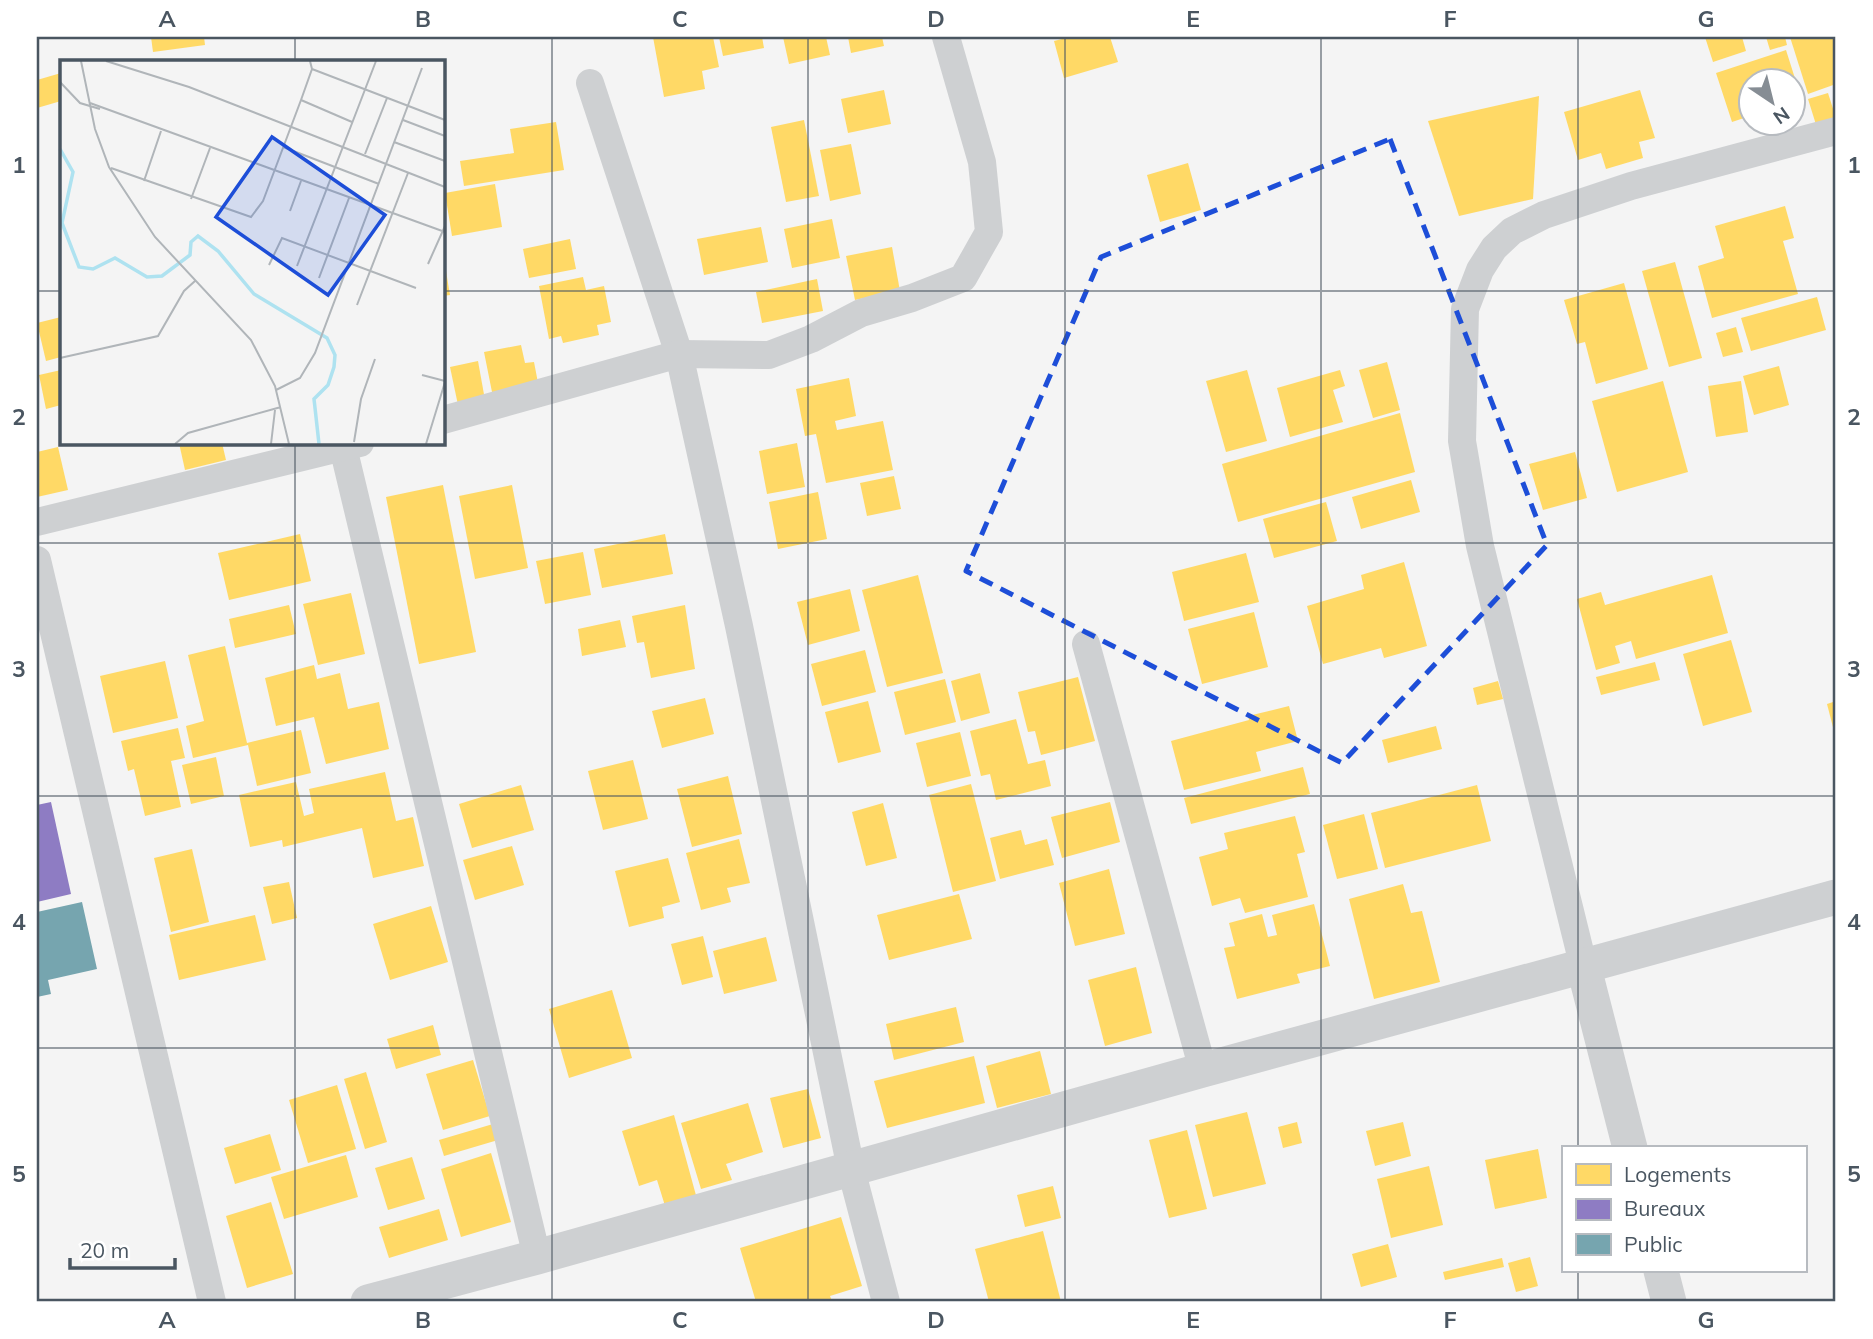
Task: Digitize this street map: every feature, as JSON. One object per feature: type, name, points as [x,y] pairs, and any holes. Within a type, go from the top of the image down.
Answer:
[{"type":"street","points":[[444,420],[679,354],[769,355],[811,339],[861,313],[912,298],[963,278],[989,232],[982,162],[946,37]]},
{"type":"street","points":[[590,83],[679,354],[739,626],[851,1169],[886,1302]]},
{"type":"street","points":[[1629,1146],[1480,546],[1462,441],[1465,309],[1480,270],[1494,248],[1512,231],[1544,215],[1630,186],[1836,131]]},
{"type":"street","points":[[37,522],[348,444],[537,1257]]},
{"type":"street","points":[[37,560],[212,1302]]},
{"type":"street","points":[[1086,644],[1203,1070]]},
{"type":"street","points":[[368,1302],[1836,897]]},
{"type":"street","points":[[1661,1272],[1669,1302]]},
{"type":"highlighted area","points":[[1390,139],[1547,545],[1342,763],[966,571],[1101,257]]},
{"type":"building: Logements","points":[[151,37],[204,37],[205,45],[153,52]]},
{"type":"building: Logements","points":[[653,37],[713,37],[719,67],[702,71],[705,89],[664,97]]},
{"type":"building: Logements","points":[[719,37],[762,37],[764,48],[723,56]]},
{"type":"building: Logements","points":[[783,37],[826,37],[830,55],[789,64]]},
{"type":"building: Logements","points":[[848,37],[882,37],[884,46],[851,53]]},
{"type":"building: Logements","points":[[1070,37],[1110,37],[1118,62],[1064,78],[1054,41]]},
{"type":"building: Logements","points":[[1705,37],[1742,37],[1746,51],[1713,62]]},
{"type":"building: Logements","points":[[1766,37],[1785,37],[1787,45],[1770,50]]},
{"type":"building: Logements","points":[[1790,37],[1836,37],[1836,84],[1808,94],[1806,66],[1799,66]]},
{"type":"building: Logements","points":[[1786,50],[1791,66],[1737,66]]},
{"type":"building: Logements","points":[[1736,66],[1736,121],[1732,122],[1716,73]]},
{"type":"building: Logements","points":[[60,73],[60,101],[37,108],[37,80]]},
{"type":"building: Logements","points":[[884,90],[891,124],[848,133],[841,99]]},
{"type":"building: Logements","points":[[1640,90],[1655,138],[1639,142],[1643,158],[1606,169],[1601,153],[1578,160],[1564,112]]},
{"type":"building: Logements","points":[[1828,93],[1836,118],[1818,131],[1808,99]]},
{"type":"building: Logements","points":[[1539,96],[1533,199],[1459,216],[1428,121]]},
{"type":"building: Logements","points":[[804,120],[819,196],[786,202],[771,127]]},
{"type":"building: Logements","points":[[556,122],[564,170],[464,186],[460,161],[514,153],[510,129]]},
{"type":"building: Logements","points":[[851,144],[861,194],[830,201],[820,150]]},
{"type":"building: Logements","points":[[1188,163],[1201,210],[1160,222],[1147,175]]},
{"type":"building: Logements","points":[[495,184],[502,227],[452,236],[445,193]]},
{"type":"building: Logements","points":[[1785,206],[1794,238],[1783,241],[1798,294],[1712,318],[1698,266],[1724,258],[1715,226]]},
{"type":"building: Logements","points":[[832,219],[840,258],[792,268],[784,229]]},
{"type":"building: Logements","points":[[761,227],[768,262],[704,275],[697,239]]},
{"type":"building: Logements","points":[[570,239],[576,269],[529,278],[523,249]]},
{"type":"building: Logements","points":[[892,247],[900,291],[855,300],[846,256]]},
{"type":"building: Logements","points":[[444,259],[450,295],[444,296]]},
{"type":"building: Logements","points":[[1675,262],[1702,358],[1669,367],[1642,271]]},
{"type":"building: Logements","points":[[583,277],[586,290],[604,286],[611,322],[597,325],[599,335],[563,343],[561,336],[549,339],[539,286]]},
{"type":"building: Logements","points":[[817,279],[823,311],[762,323],[756,292]]},
{"type":"building: Logements","points":[[1624,283],[1648,369],[1596,384],[1585,342],[1577,344],[1564,300]]},
{"type":"building: Logements","points":[[1817,297],[1826,330],[1751,351],[1741,318]]},
{"type":"building: Logements","points":[[60,317],[60,357],[46,361],[37,323]]},
{"type":"building: Logements","points":[[1736,327],[1743,352],[1723,357],[1716,333]]},
{"type":"building: Logements","points":[[521,345],[525,363],[534,362],[539,388],[493,397],[484,352]]},
{"type":"building: Logements","points":[[478,361],[485,400],[458,405],[450,367]]},
{"type":"building: Logements","points":[[1387,362],[1400,410],[1373,418],[1359,370]]},
{"type":"building: Logements","points":[[1779,366],[1789,405],[1754,415],[1743,376]]},
{"type":"building: Logements","points":[[60,370],[60,405],[46,409],[39,375]]},
{"type":"building: Logements","points":[[1247,370],[1267,441],[1226,452],[1206,381]]},
{"type":"building: Logements","points":[[1340,370],[1345,386],[1333,390],[1343,422],[1290,437],[1277,388]]},
{"type":"building: Logements","points":[[849,378],[856,416],[835,421],[837,430],[883,421],[893,470],[826,483],[816,434],[805,436],[796,389]]},
{"type":"building: Logements","points":[[1663,381],[1688,472],[1617,492],[1592,401]]},
{"type":"building: Logements","points":[[1741,381],[1748,432],[1716,437],[1708,386]]},
{"type":"building: Logements","points":[[1400,413],[1415,472],[1238,522],[1222,464]]},
{"type":"building: Logements","points":[[797,443],[805,487],[767,494],[759,451]]},
{"type":"building: Logements","points":[[179,444],[222,444],[226,460],[185,470]]},
{"type":"building: Logements","points":[[58,447],[68,490],[37,497],[37,452]]},
{"type":"building: Logements","points":[[1575,452],[1587,498],[1543,510],[1529,464]]},
{"type":"building: Logements","points":[[894,476],[901,509],[867,516],[860,483]]},
{"type":"building: Logements","points":[[1411,480],[1420,512],[1361,529],[1352,497]]},
{"type":"building: Logements","points":[[443,485],[476,652],[419,664],[386,497]]},
{"type":"building: Logements","points":[[512,485],[528,568],[475,579],[459,496]]},
{"type":"building: Logements","points":[[818,492],[827,539],[778,549],[769,502]]},
{"type":"building: Logements","points":[[1326,502],[1337,541],[1274,558],[1263,519]]},
{"type":"building: Logements","points":[[300,534],[311,581],[229,600],[218,553]]},
{"type":"building: Logements","points":[[665,534],[673,574],[602,588],[594,549]]},
{"type":"building: Logements","points":[[583,552],[591,595],[545,604],[536,561]]},
{"type":"building: Logements","points":[[1246,553],[1259,602],[1184,621],[1172,572]]},
{"type":"building: Logements","points":[[1404,562],[1427,646],[1384,658],[1381,648],[1323,664],[1307,606],[1364,589],[1361,575]]},
{"type":"building: Logements","points":[[918,575],[943,673],[887,687],[862,590]]},
{"type":"building: Logements","points":[[1712,575],[1728,633],[1636,659],[1631,641],[1615,646],[1620,663],[1596,670],[1577,599],[1601,592],[1605,605]]},
{"type":"building: Logements","points":[[850,589],[860,631],[808,645],[797,602]]},
{"type":"building: Logements","points":[[351,593],[365,654],[318,665],[303,604]]},
{"type":"building: Logements","points":[[289,605],[296,634],[235,648],[229,619]]},
{"type":"building: Logements","points":[[685,605],[695,669],[651,678],[644,642],[637,643],[632,616]]},
{"type":"building: Logements","points":[[1254,612],[1268,667],[1202,684],[1188,629]]},
{"type":"building: Logements","points":[[620,620],[626,647],[582,656],[578,629]]},
{"type":"building: Logements","points":[[1731,640],[1752,712],[1703,726],[1683,654]]},
{"type":"building: Logements","points":[[225,646],[247,743],[301,730],[311,773],[257,786],[248,745],[193,758],[186,726],[204,721],[188,655]]},
{"type":"building: Logements","points":[[865,650],[876,692],[822,706],[811,664]]},
{"type":"building: Logements","points":[[165,661],[178,718],[113,733],[100,676]]},
{"type":"building: Logements","points":[[1655,662],[1660,680],[1601,695],[1596,677]]},
{"type":"building: Logements","points":[[314,665],[317,679],[340,673],[348,709],[379,702],[389,749],[326,764],[314,717],[276,726],[265,678]]},
{"type":"building: Logements","points":[[980,673],[990,713],[961,721],[951,681]]},
{"type":"building: Logements","points":[[1078,677],[1095,741],[1041,755],[1035,731],[1028,732],[1018,692]]},
{"type":"building: Logements","points":[[945,679],[956,722],[905,735],[894,692]]},
{"type":"building: Logements","points":[[1498,681],[1503,699],[1477,705],[1473,688]]},
{"type":"building: Logements","points":[[705,698],[714,734],[662,748],[652,711]]},
{"type":"building: Logements","points":[[868,701],[881,752],[838,763],[825,712]]},
{"type":"building: Logements","points":[[1836,701],[1836,735],[1835,735],[1827,704]]},
{"type":"building: Logements","points":[[1289,706],[1298,741],[1256,752],[1261,771],[1184,790],[1171,741]]},
{"type":"building: Logements","points":[[1016,719],[1028,764],[1045,760],[1051,786],[996,800],[990,774],[981,776],[970,731]]},
{"type":"building: Logements","points":[[1436,726],[1442,749],[1388,763],[1382,740]]},
{"type":"building: Logements","points":[[178,728],[185,758],[171,761],[181,807],[145,816],[134,769],[128,771],[121,741]]},
{"type":"building: Logements","points":[[960,732],[971,776],[927,787],[916,743]]},
{"type":"building: Logements","points":[[216,757],[224,796],[191,804],[182,765]]},
{"type":"building: Logements","points":[[633,760],[648,819],[603,830],[588,771]]},
{"type":"building: Logements","points":[[1303,767],[1310,794],[1191,824],[1184,798]]},
{"type":"building: Logements","points":[[385,772],[396,821],[413,817],[424,866],[373,878],[362,828],[283,847],[282,840],[250,847],[239,795],[296,782],[304,816],[314,813],[309,789]]},
{"type":"building: Logements","points":[[728,776],[742,834],[692,847],[677,789]]},
{"type":"building: Logements","points":[[971,784],[996,881],[953,892],[929,795]]},
{"type":"building: Logements","points":[[521,785],[534,830],[472,848],[459,804]]},
{"type":"building: Logements","points":[[1477,785],[1491,841],[1385,868],[1371,813]]},
{"type":"building: Logements","points":[[1110,802],[1120,842],[1062,858],[1051,817]]},
{"type":"building: Logements","points":[[883,803],[897,858],[866,866],[852,812]]},
{"type":"building: Logements","points":[[1364,814],[1378,869],[1337,879],[1323,825]]},
{"type":"building: Logements","points":[[1295,816],[1305,852],[1297,854],[1308,897],[1245,913],[1240,898],[1212,906],[1199,857],[1228,849],[1224,833]]},
{"type":"building: Logements","points":[[1021,830],[1025,845],[1047,839],[1054,865],[1000,879],[990,838]]},
{"type":"building: Logements","points":[[739,839],[750,883],[727,888],[731,902],[701,910],[686,853]]},
{"type":"building: Logements","points":[[512,846],[524,885],[475,900],[463,860]]},
{"type":"building: Logements","points":[[192,849],[209,922],[171,932],[154,858]]},
{"type":"building: Logements","points":[[668,858],[680,902],[662,907],[664,918],[629,927],[615,871]]},
{"type":"building: Logements","points":[[1109,869],[1125,934],[1075,946],[1059,883]]},
{"type":"building: Logements","points":[[289,882],[297,918],[272,924],[263,887]]},
{"type":"building: Logements","points":[[1403,884],[1411,913],[1422,911],[1440,982],[1374,999],[1349,899]]},
{"type":"building: Logements","points":[[959,894],[972,939],[889,960],[877,915]]},
{"type":"building: Logements","points":[[1314,904],[1330,966],[1297,974],[1300,983],[1237,999],[1224,948],[1235,946],[1229,923],[1262,914],[1268,937],[1277,935],[1272,915]]},
{"type":"building: Logements","points":[[431,906],[448,962],[390,980],[373,924]]},
{"type":"building: Logements","points":[[255,915],[266,960],[179,980],[169,935]]},
{"type":"building: Logements","points":[[703,936],[713,977],[682,985],[671,944]]},
{"type":"building: Logements","points":[[766,937],[777,981],[724,994],[713,951]]},
{"type":"building: Logements","points":[[1136,967],[1152,1033],[1105,1046],[1088,980]]},
{"type":"building: Logements","points":[[612,990],[632,1058],[569,1078],[549,1009]]},
{"type":"building: Logements","points":[[956,1007],[964,1042],[894,1060],[886,1024]]},
{"type":"building: Logements","points":[[433,1025],[441,1055],[396,1069],[387,1039]]},
{"type":"building: Logements","points":[[1040,1051],[1051,1094],[997,1108],[986,1066]]},
{"type":"building: Logements","points":[[974,1056],[985,1103],[887,1128],[874,1081]]},
{"type":"building: Logements","points":[[473,1060],[490,1116],[443,1130],[426,1074]]},
{"type":"building: Logements","points":[[366,1072],[387,1142],[365,1149],[344,1079]]},
{"type":"building: Logements","points":[[337,1085],[356,1149],[308,1163],[289,1100]]},
{"type":"building: Logements","points":[[808,1089],[821,1138],[783,1148],[770,1098]]},
{"type":"building: Logements","points":[[748,1103],[763,1152],[726,1164],[732,1180],[701,1189],[681,1123]]},
{"type":"building: Logements","points":[[1247,1112],[1266,1184],[1213,1197],[1195,1125]]},
{"type":"building: Logements","points":[[674,1115],[697,1199],[666,1209],[657,1180],[639,1186],[622,1131]]},
{"type":"building: Logements","points":[[1297,1122],[1302,1143],[1283,1148],[1278,1127]]},
{"type":"building: Logements","points":[[1403,1122],[1411,1156],[1375,1166],[1366,1131]]},
{"type":"building: Logements","points":[[493,1124],[498,1140],[444,1156],[439,1140]]},
{"type":"building: Logements","points":[[1187,1130],[1207,1209],[1169,1218],[1149,1140]]},
{"type":"building: Logements","points":[[270,1134],[281,1170],[235,1184],[224,1148]]},
{"type":"building: Logements","points":[[1538,1149],[1547,1198],[1495,1209],[1485,1160]]},
{"type":"building: Logements","points":[[491,1153],[511,1222],[461,1237],[441,1169]]},
{"type":"building: Logements","points":[[346,1155],[358,1197],[284,1219],[271,1177]]},
{"type":"building: Logements","points":[[412,1157],[425,1199],[388,1210],[375,1168]]},
{"type":"building: Logements","points":[[1429,1166],[1443,1225],[1391,1238],[1377,1179]]},
{"type":"building: Logements","points":[[1053,1186],[1061,1218],[1025,1227],[1017,1195]]},
{"type":"building: Logements","points":[[271,1202],[293,1274],[247,1288],[226,1216]]},
{"type":"building: Logements","points":[[439,1209],[448,1240],[389,1258],[379,1227]]},
{"type":"building: Logements","points":[[841,1217],[862,1286],[830,1296],[832,1301],[829,1302],[756,1302],[740,1248]]},
{"type":"building: Logements","points":[[1043,1231],[1061,1302],[989,1302],[975,1249]]},
{"type":"building: Logements","points":[[1388,1244],[1397,1277],[1361,1287],[1352,1254]]},
{"type":"building: Logements","points":[[1530,1257],[1538,1286],[1516,1292],[1508,1263]]},
{"type":"building: Logements","points":[[1502,1258],[1504,1267],[1445,1280],[1443,1272]]},
{"type":"building: Bureaux","points":[[51,802],[71,894],[37,902],[37,805]]},
{"type":"building: Public","points":[[82,902],[97,969],[48,980],[51,994],[37,997],[37,912]]}]
